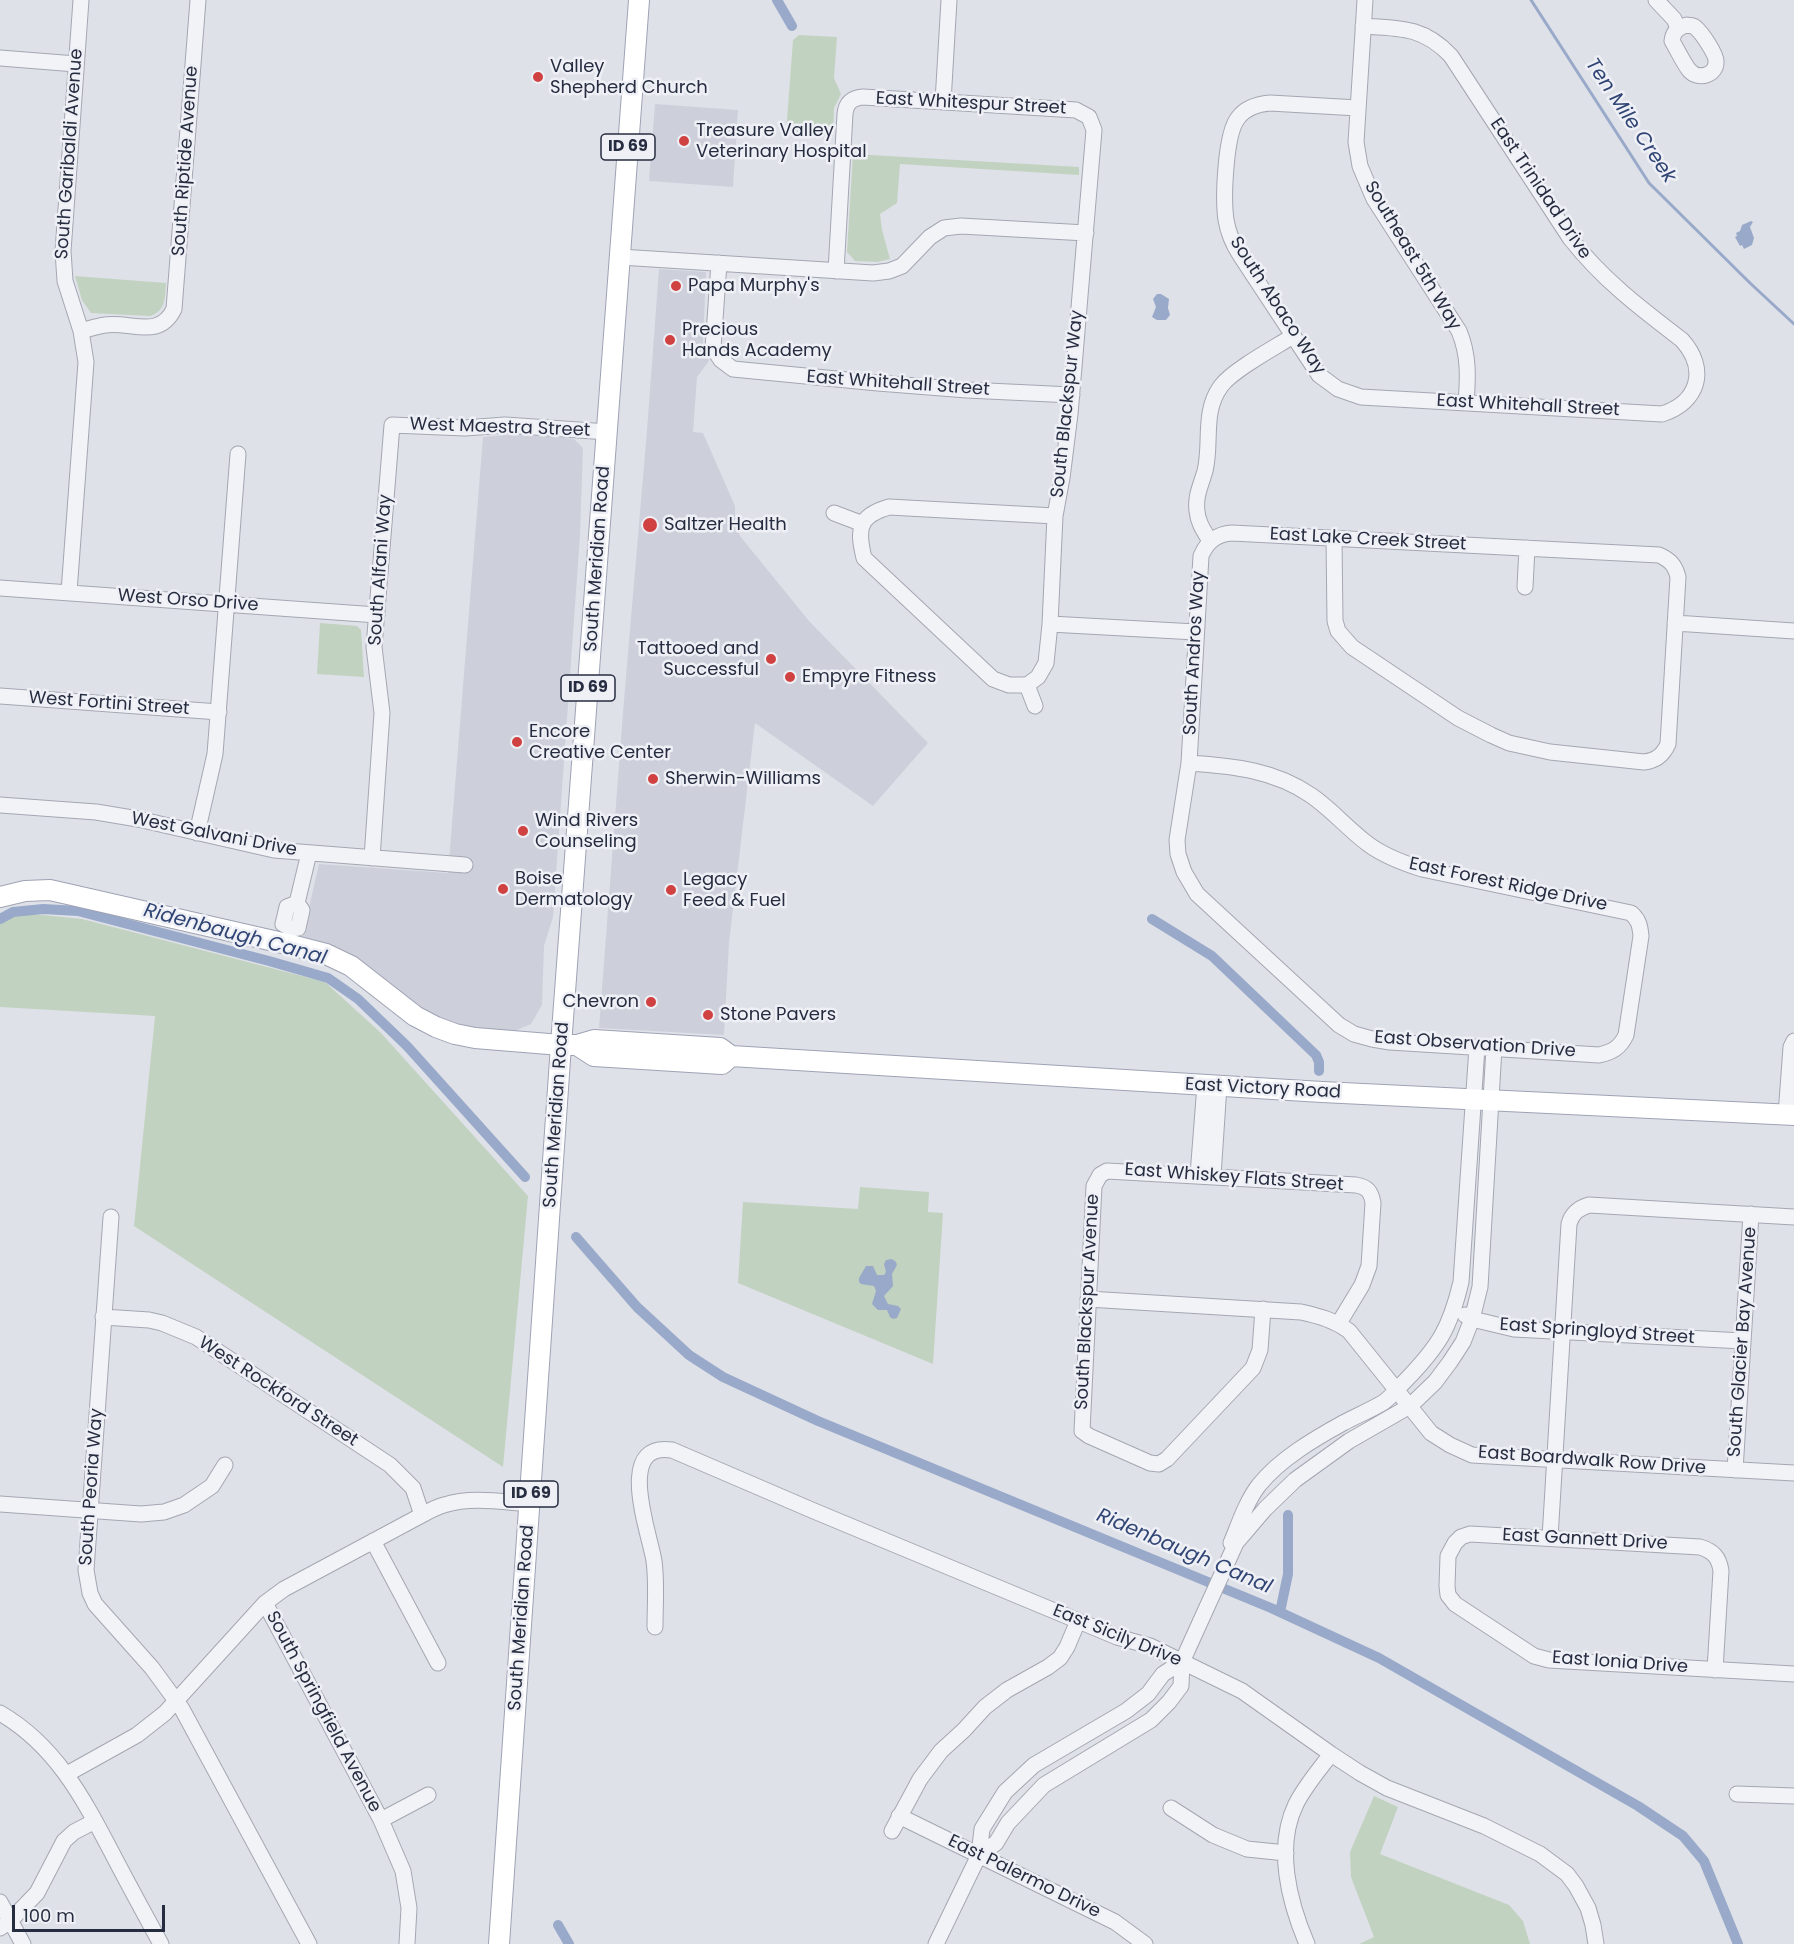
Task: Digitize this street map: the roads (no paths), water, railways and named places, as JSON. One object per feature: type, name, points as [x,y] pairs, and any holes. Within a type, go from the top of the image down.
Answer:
[{"type":"main road","name":"South Meridian Road","points":[[499,1944],[531,1504],[569,1045],[608,432],[639,0]]},
{"type":"main road","name":"East Victory Road","points":[[0,897],[25,891],[50,890],[289,936],[351,966],[415,1016],[446,1031],[475,1038],[569,1045],[594,1056],[722,1064],[731,1056],[1212,1086],[1790,1115]]},
{"type":"street","name":"South Garibaldi Avenue","points":[[69,592],[86,362],[81,331],[65,280],[63,266],[81,0]]},
{"type":"street","name":"South Riptide Avenue","points":[[81,331],[106,324],[155,327],[169,320],[174,309],[198,0]]},
{"type":"street","points":[[944,102],[949,0]]},
{"type":"street","name":"Southeast 5th Way","points":[[1365,0],[1357,148],[1363,178],[1374,199],[1459,331],[1468,365],[1466,403]]},
{"type":"street","points":[[1656,0],[1674,19],[1678,28]]},
{"type":"street","name":"East Trinidad Drive","points":[[1363,26],[1411,30],[1442,47],[1585,257],[1618,290],[1682,340],[1690,349],[1697,371],[1696,383]]},
{"type":"street","points":[[0,58],[76,64]]},
{"type":"street","name":"East Whitespur Street","points":[[836,271],[844,114],[851,100],[863,97],[1076,110],[1089,117]]},
{"type":"street","name":"South Abaco Way","points":[[1346,393],[1319,375],[1240,255],[1229,233],[1225,198],[1229,138],[1232,127],[1239,116],[1248,109],[1259,104],[1270,103],[1358,108]]},
{"type":"street","name":"South Blackspur Way","points":[[1027,685],[1038,677],[1046,663],[1055,516],[1072,394],[1086,233],[1094,130],[1089,117]]},
{"type":"street","points":[[620,257],[873,273],[889,271],[902,266],[930,237],[945,228],[961,226],[1086,233]]},
{"type":"street","name":"East Whitehall Street","points":[[719,263],[713,348],[716,355],[726,365],[743,371],[878,383],[967,390],[1072,394]]},
{"type":"street","points":[[1210,540],[1199,520],[1196,503],[1206,462],[1211,405],[1216,394],[1230,377],[1293,336]]},
{"type":"street","name":"East Whitehall Street","points":[[1346,393],[1361,397],[1662,414],[1683,404],[1691,395],[1696,383]]},
{"type":"street","name":"West Maestra Street","points":[[392,425],[465,428],[505,425],[608,432]]},
{"type":"street","name":"South Alfani Way","points":[[372,858],[382,713],[374,647],[392,425]]},
{"type":"street","points":[[197,833],[215,754],[238,454]]},
{"type":"street","points":[[1035,706],[1027,685],[1009,685],[993,679],[864,558],[860,539],[862,524],[872,512],[889,507],[1055,516]]},
{"type":"street","points":[[834,513],[862,524]]},
{"type":"street","name":"East Lake Creek Street","points":[[1210,540],[1232,533],[1659,555],[1668,559],[1678,577],[1675,624]]},
{"type":"street","points":[[1334,539],[1335,621],[1338,631],[1352,647],[1458,718],[1491,735],[1527,748],[1644,762],[1658,758],[1668,744],[1675,624],[1794,631]]},
{"type":"street","name":"South Andros Way","points":[[1184,873],[1178,854],[1177,840],[1189,763],[1201,556],[1210,540]]},
{"type":"street","points":[[1526,587],[1527,548]]},
{"type":"street","name":"West Orso Drive","points":[[0,588],[377,615]]},
{"type":"street","points":[[1050,624],[1196,632]]},
{"type":"street","name":"West Fortini Street","points":[[0,696],[219,712]]},
{"type":"street","name":"East Forest Ridge Drive","points":[[1189,763],[1251,769],[1291,784],[1325,805],[1370,845],[1403,863],[1422,869],[1624,911],[1637,918],[1641,936],[1628,1024],[1622,1043],[1616,1049]]},
{"type":"street","name":"West Galvani Drive","points":[[0,805],[96,812],[138,819],[274,850],[465,866]]},
{"type":"street","points":[[289,936],[298,928],[302,910],[297,903],[309,854]]},
{"type":"street","name":"East Observation Drive","points":[[1184,873],[1197,894],[1339,1025],[1354,1034],[1372,1039],[1494,1048],[1599,1054],[1616,1049]]},
{"type":"street","points":[[1790,1115],[1791,1047],[1794,1041]]},
{"type":"street","points":[[979,1855],[996,1843],[1008,1823],[1044,1785],[1150,1720],[1169,1702],[1181,1686],[1182,1662],[1236,1543],[1265,1509],[1295,1480],[1349,1441],[1410,1406],[1435,1382],[1450,1362],[1472,1319],[1480,1287],[1482,1100],[1477,1047]]},
{"type":"street","points":[[1222,1574],[1231,1542],[1243,1513],[1259,1486],[1292,1454],[1342,1423],[1384,1402],[1433,1350],[1446,1330],[1461,1282],[1482,1100],[1494,1048]]},
{"type":"street","points":[[1205,1176],[1212,1086]]},
{"type":"street","name":"East Whiskey Flats Street","points":[[1100,1174],[1114,1170],[1356,1185],[1368,1190],[1373,1203],[1369,1266],[1362,1285],[1339,1323]]},
{"type":"street","name":"South Blackspur Avenue","points":[[1100,1174],[1094,1186],[1082,1431],[1150,1463],[1159,1464],[1167,1459],[1253,1368],[1260,1350],[1263,1310]]},
{"type":"street","points":[[1550,1539],[1569,1224],[1576,1211],[1589,1205],[1794,1217]]},
{"type":"street","name":"South Glacier Bay Avenue","points":[[1735,1470],[1751,1214]]},
{"type":"street","name":"South Peoria Way","points":[[111,1217],[86,1570],[90,1593],[95,1604],[152,1668],[182,1709],[309,1944]]},
{"type":"street","name":"East Boardwalk Row Drive","points":[[1088,1299],[1301,1312],[1322,1316],[1339,1323],[1349,1331],[1431,1432],[1450,1445],[1472,1455],[1794,1473]]},
{"type":"street","name":"East Springloyd Street","points":[[1454,1310],[1472,1319],[1514,1329],[1743,1341]]},
{"type":"street","name":"West Rockford Street","points":[[104,1317],[149,1320],[196,1337],[390,1465],[412,1488],[422,1515]]},
{"type":"street","name":"East Sicily Drive","points":[[655,1627],[656,1575],[639,1493],[644,1459],[651,1452],[662,1448],[672,1450],[1117,1637],[1150,1646],[1242,1691],[1331,1754],[1387,1788],[1484,1826],[1540,1854],[1567,1874],[1583,1898],[1593,1925],[1596,1944]]},
{"type":"street","points":[[0,1504],[141,1514],[164,1512],[184,1505],[212,1486],[225,1465]]},
{"type":"street","points":[[67,1774],[137,1736],[165,1713],[265,1603],[284,1589],[444,1505],[462,1501],[531,1504]]},
{"type":"street","name":"East Gannett Drive","points":[[1455,1543],[1461,1537],[1470,1534],[1700,1547],[1709,1550],[1717,1556],[1721,1571],[1715,1670]]},
{"type":"street","points":[[373,1541],[438,1663]]},
{"type":"street","name":"East Ionia Drive","points":[[1455,1543],[1448,1556],[1448,1595],[1455,1604],[1534,1656],[1549,1660],[1794,1674]]},
{"type":"street","name":"South Springfield Avenue","points":[[265,1603],[381,1820],[403,1871],[409,1908],[406,1944]]},
{"type":"street","points":[[892,1830],[920,1779],[940,1752],[985,1707],[1007,1690],[1060,1658],[1078,1621]]},
{"type":"street","points":[[936,1944],[979,1855],[982,1829],[1005,1792],[1034,1765],[1126,1711],[1148,1694],[1163,1674],[1182,1662]]},
{"type":"street","points":[[0,1713],[31,1735],[67,1774],[95,1821],[160,1944]]},
{"type":"street","points":[[1307,1944],[1291,1900],[1286,1876],[1288,1830],[1295,1805],[1331,1754]]},
{"type":"street","points":[[1737,1794],[1794,1796]]},
{"type":"street","name":"South Springfield Avenue","points":[[381,1820],[428,1795]]},
{"type":"street","points":[[1171,1808],[1213,1835],[1230,1842],[1247,1848],[1286,1853]]},
{"type":"street","name":"East Palermo Drive","points":[[899,1816],[1115,1922],[1145,1944]]},
{"type":"street","points":[[5,1924],[37,1893],[63,1841],[74,1832],[95,1821]]},
{"type":"street","points":[[0,1902],[5,1924],[23,1944]]},
{"type":"water","points":[[1753,222],[1750,227],[1754,238],[1752,245],[1744,249],[1735,237],[1736,233],[1740,231],[1742,225]]},
{"type":"water","points":[[1157,294],[1169,299],[1170,315],[1166,320],[1157,320],[1152,317],[1156,307],[1153,299]]},
{"type":"water","points":[[892,1259],[897,1265],[892,1274],[893,1286],[884,1296],[888,1304],[901,1309],[897,1318],[893,1319],[887,1310],[878,1310],[872,1304],[876,1291],[874,1286],[859,1282],[866,1266],[873,1266],[877,1275],[884,1275],[886,1260]]},
{"type":"waterway","points":[[777,0],[792,26]]},
{"type":"waterway","name":"Ten Mile Creek","points":[[1531,0],[1649,183],[1794,324]]},
{"type":"waterway","name":"Ridenbaugh Canal","points":[[0,919],[13,912],[43,909],[78,911],[328,978],[358,999],[407,1046],[525,1177]]},
{"type":"waterway","points":[[1152,919],[1212,956],[1316,1055],[1319,1071]]},
{"type":"waterway","name":"Ridenbaugh Canal","points":[[576,1237],[637,1307],[689,1355],[723,1377],[818,1421],[1271,1608],[1379,1658],[1638,1806],[1683,1836],[1704,1861],[1738,1944]]},
{"type":"waterway","points":[[1280,1612],[1288,1574],[1288,1515]]},
{"type":"waterway","points":[[558,1925],[569,1944]]},
{"type":"place","name":"Valley Shepherd Church","points":[[538,77]]},
{"type":"place","name":"Treasure Valley Veterinary Hospital","points":[[684,141]]},
{"type":"place","name":"Papa Murphy's","points":[[676,286]]},
{"type":"place","name":"Precious Hands Academy","points":[[670,340]]},
{"type":"place","name":"Saltzer Health","points":[[650,525]]},
{"type":"place","name":"Tattooed and Successful","points":[[771,659]]},
{"type":"place","name":"Empyre Fitness","points":[[790,677]]},
{"type":"place","name":"Encore Creative Center","points":[[517,742]]},
{"type":"place","name":"Sherwin-Williams","points":[[653,779]]},
{"type":"place","name":"Wind Rivers Counseling","points":[[523,831]]},
{"type":"place","name":"Boise Dermatology","points":[[503,889]]},
{"type":"place","name":"Legacy Feed & Fuel","points":[[671,890]]},
{"type":"place","name":"Chevron","points":[[651,1002]]},
{"type":"place","name":"Stone Pavers","points":[[708,1015]]}]
